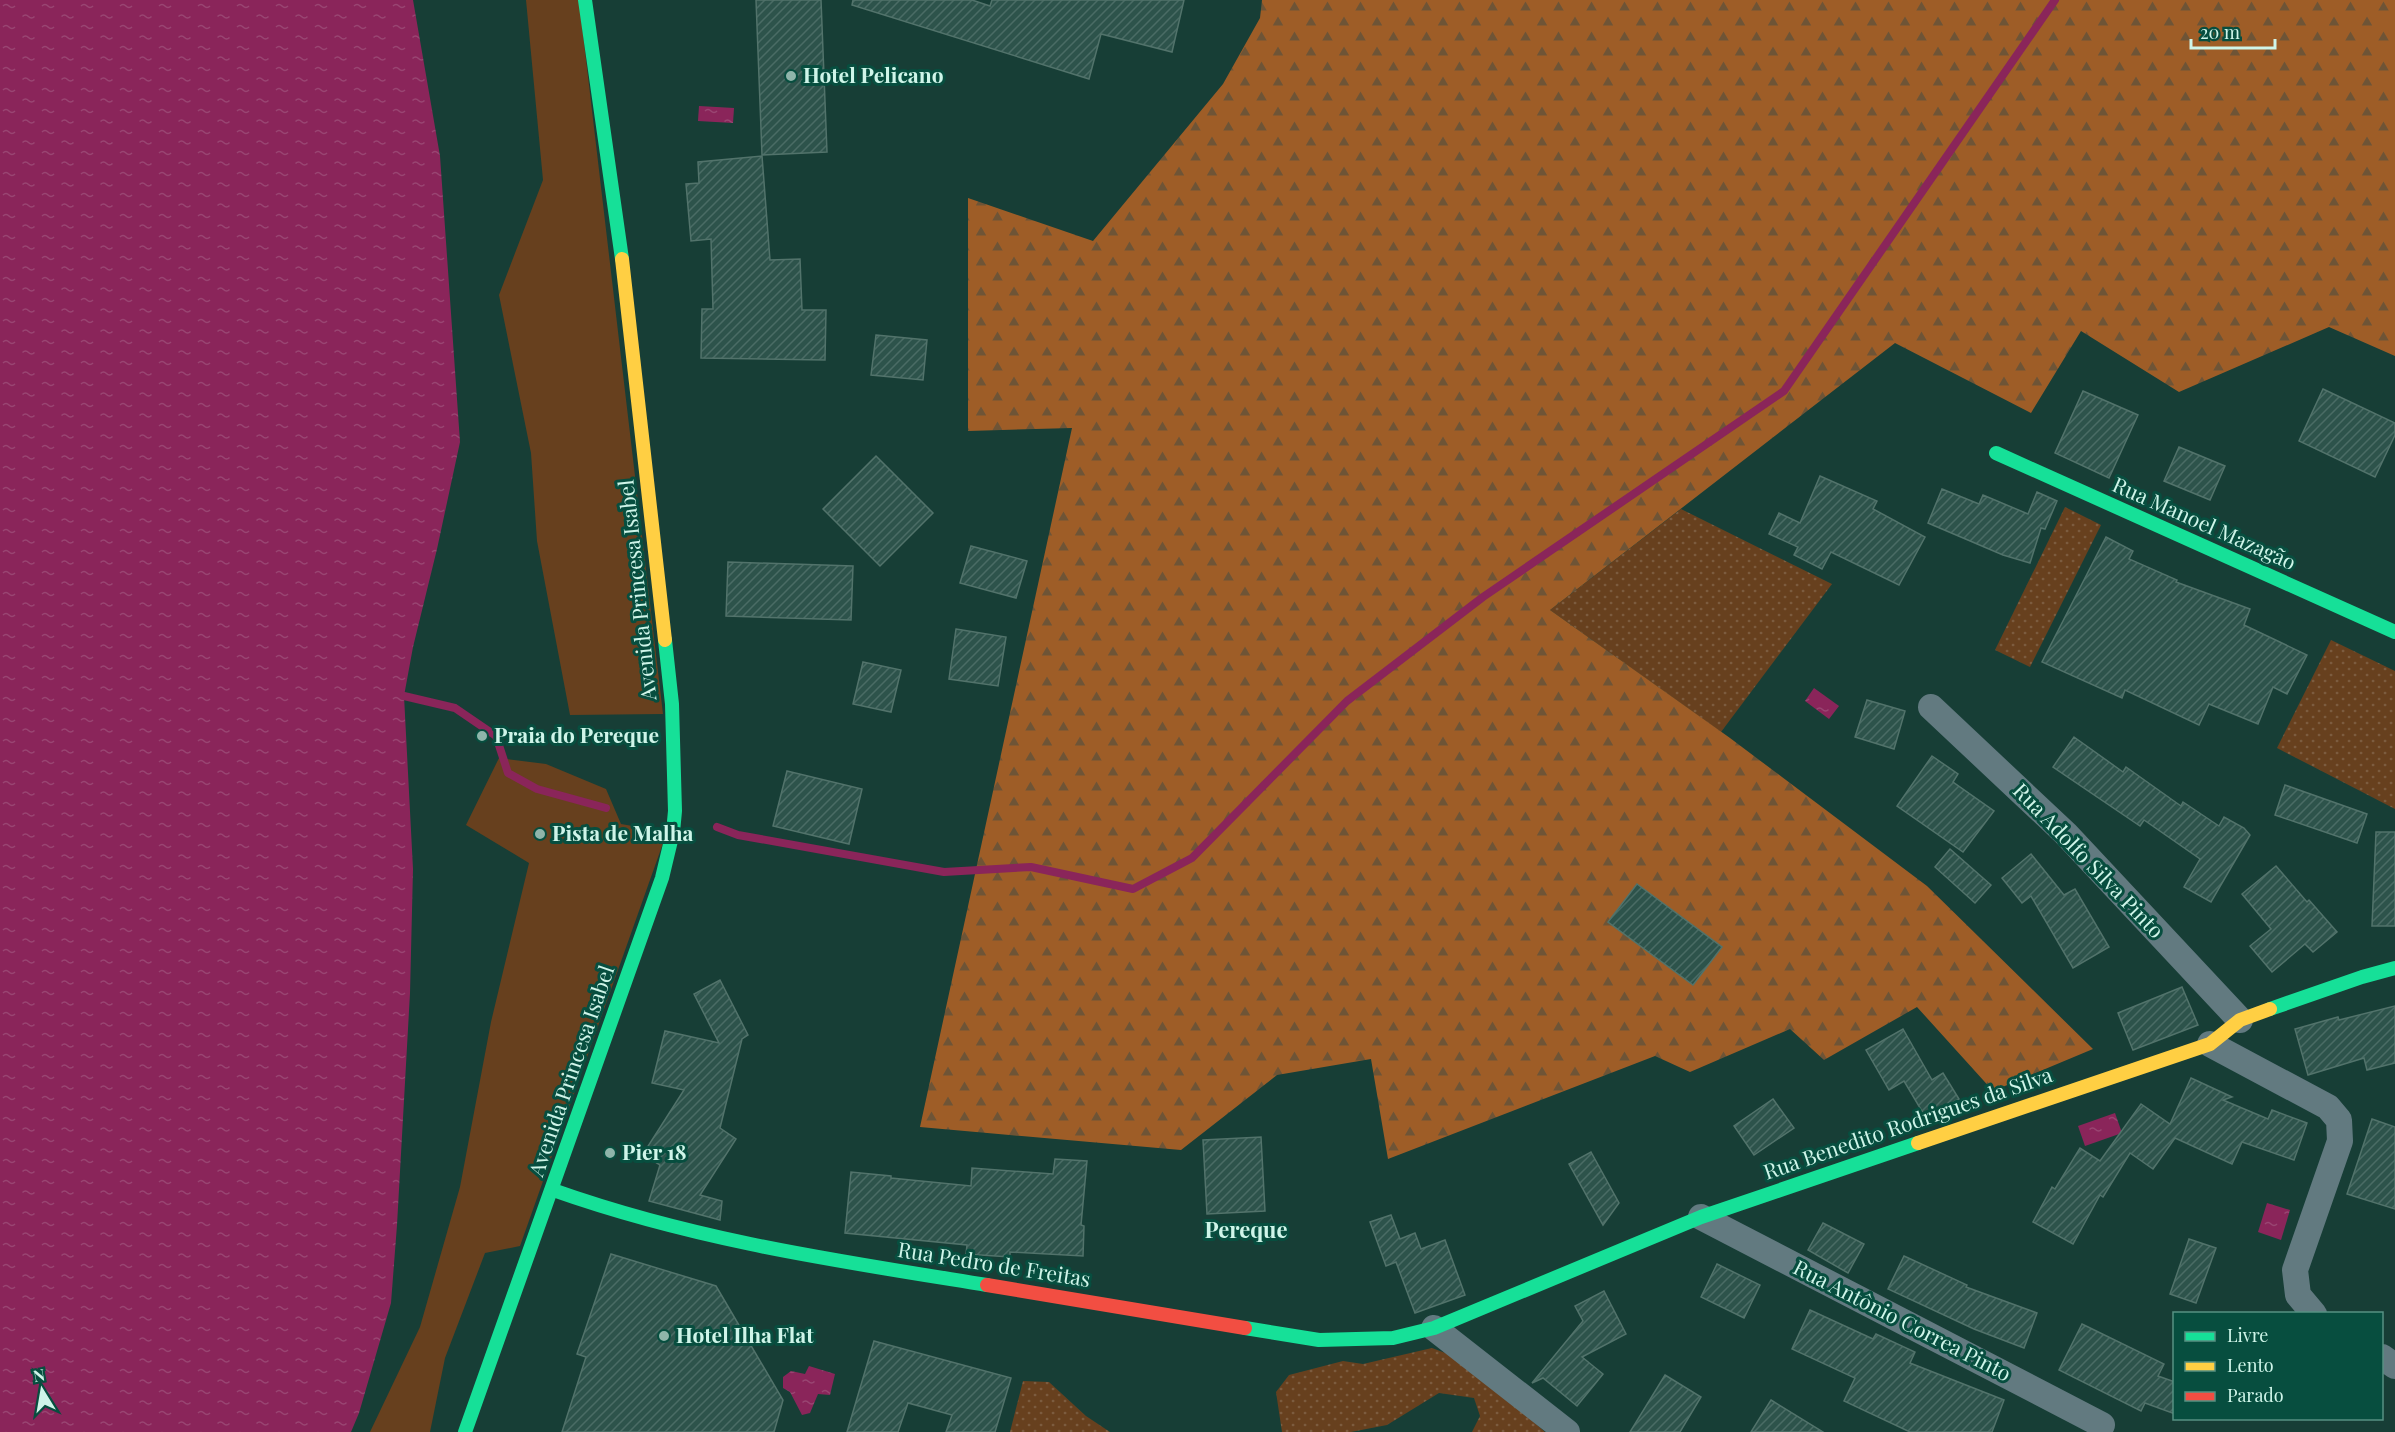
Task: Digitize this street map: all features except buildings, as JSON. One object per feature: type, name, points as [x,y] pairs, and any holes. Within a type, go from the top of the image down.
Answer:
[{"type":"street","name":"Avenida Princesa Isabel","points":[[465,1432],[553,1190],[662,878],[673,832],[675,802],[672,704],[624,276],[585,0]]},
{"type":"street","name":"Rua Manoel Mazagão","points":[[1996,453],[2395,632]]},
{"type":"street","name":"Rua Adolfo Silva Pinto","points":[[1931,707],[2066,834],[2240,1020]]},
{"type":"street","name":"Rua Benedito Rodrigues da Silva","points":[[1434,1328],[1701,1217],[2210,1044],[2240,1020],[2362,977],[2395,968]]},
{"type":"street","points":[[2210,1044],[2328,1107],[2339,1120],[2340,1141],[2295,1270],[2298,1295],[2312,1312]]},
{"type":"street","name":"Rua Pedro de Freitas","points":[[553,1190],[591,1204],[698,1234],[772,1250],[1319,1340],[1393,1338],[1434,1328]]},
{"type":"street","name":"Rua Antônio Correa Pinto","points":[[1701,1217],[2102,1425]]},
{"type":"street","points":[[1434,1328],[1567,1432]]},
{"type":"shaded area","points":[[526,0],[579,0],[663,714],[570,715],[537,541],[531,453],[499,295],[543,180]]},
{"type":"shaded area","points":[[2065,507],[2101,525],[2030,667],[1995,650]]},
{"type":"shaded area","points":[[1681,509],[1832,584],[1721,732],[1550,610]]},
{"type":"shaded area","points":[[2331,640],[2395,671],[2395,809],[2277,748]]},
{"type":"shaded area","points":[[499,758],[546,764],[606,789],[621,824],[667,832],[520,1246],[485,1253],[445,1358],[430,1432],[370,1432],[420,1327],[460,1187],[491,1022],[529,863],[466,825]]},
{"type":"shaded area","points":[[1432,1348],[1464,1360],[1545,1432],[1472,1432],[1480,1416],[1474,1398],[1439,1393],[1387,1425],[1351,1432],[1282,1432],[1276,1392],[1289,1375],[1343,1361],[1363,1364]]},
{"type":"shaded area","points":[[1023,1381],[1049,1382],[1086,1416],[1110,1432],[1010,1432]]},
{"type":"green space","points":[[1262,0],[2395,0],[2395,356],[2329,327],[2179,392],[2081,331],[2031,413],[1895,343],[1550,610],[1730,738],[1927,886],[2093,1049],[1993,1091],[1917,1007],[1824,1060],[1790,1029],[1690,1072],[1655,1056],[1388,1159],[1371,1059],[1277,1075],[1181,1150],[920,1127],[1072,428],[968,431],[968,198],[1093,241],[1223,84],[1260,18]]},
{"type":"water","points":[[0,0],[413,0],[440,156],[460,442],[404,696],[413,869],[410,993],[397,1225],[391,1303],[359,1413],[351,1432],[0,1432]]},
{"type":"water","points":[[699,106],[734,108],[733,123],[698,121]]},
{"type":"water","points":[[1814,688],[1839,706],[1829,719],[1805,701]]},
{"type":"water","points":[[2115,1113],[2122,1133],[2085,1146],[2078,1126]]},
{"type":"water","points":[[2267,1203],[2290,1210],[2281,1240],[2258,1232]]},
{"type":"water","points":[[809,1366],[835,1374],[830,1395],[818,1394],[810,1413],[802,1415],[790,1392],[783,1388],[783,1377],[791,1371],[805,1374]]},
{"type":"waterway","points":[[717,827],[738,835],[944,872],[1031,867],[1133,889],[1192,858],[1347,701],[1483,597],[1784,391],[2055,0]]},
{"type":"waterway","points":[[404,696],[455,708],[496,736],[508,773],[537,789],[606,808]]},
{"type":"traffic: fast","points":[[585,0],[622,259]]},
{"type":"traffic: fast","points":[[1996,453],[2395,632]]},
{"type":"traffic: fast","points":[[465,1432],[662,878],[673,832],[675,811],[672,704],[665,640]]},
{"type":"traffic: fast","points":[[2270,1009],[2395,968]]},
{"type":"traffic: fast","points":[[1245,1328],[1319,1340],[1393,1338],[1434,1328],[1701,1217],[1918,1143]]},
{"type":"traffic: fast","points":[[553,1190],[661,1223],[768,1248],[987,1285]]},
{"type":"traffic: slow","points":[[622,259],[665,640]]},
{"type":"traffic: slow","points":[[1918,1143],[2210,1044],[2240,1020],[2270,1009]]},
{"type":"traffic: jam","points":[[987,1285],[1245,1328]]},
{"type":"place","name":"Hotel Pelicano","points":[[791,76]]},
{"type":"place","name":"Praia do Pereque","points":[[482,736]]},
{"type":"place","name":"Pista de Malha","points":[[540,834]]},
{"type":"place","name":"Pier 18","points":[[610,1153]]},
{"type":"place","name":"Hotel Ilha Flat","points":[[664,1336]]},
{"type":"district","name":"Pereque","points":[[1246,1230]]}]
